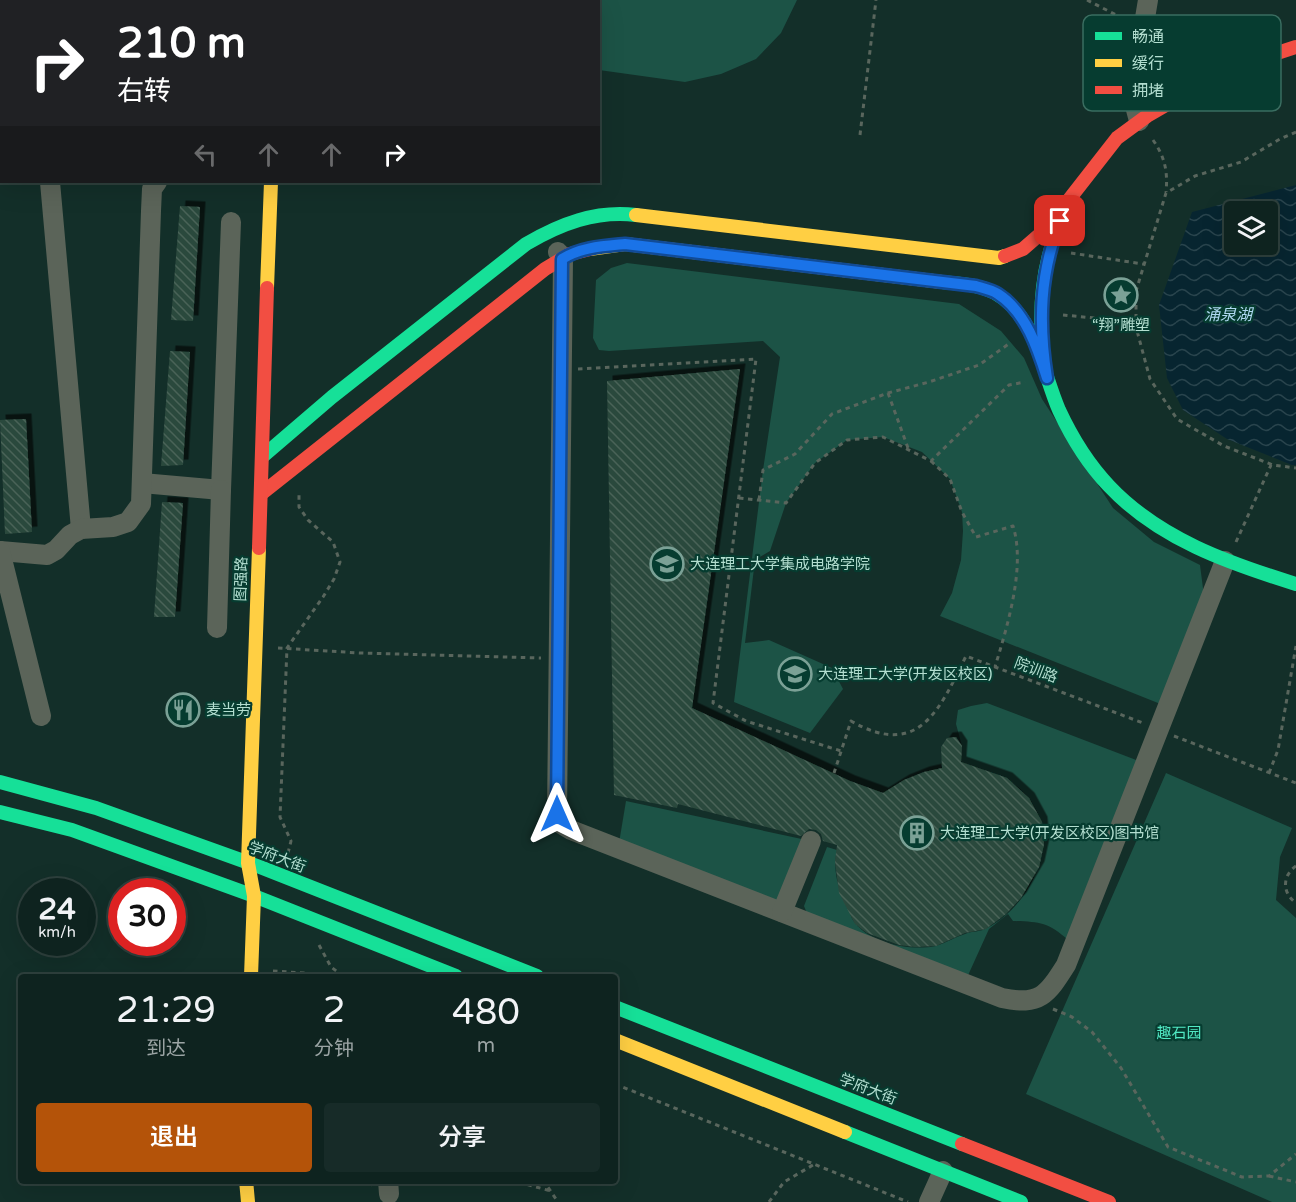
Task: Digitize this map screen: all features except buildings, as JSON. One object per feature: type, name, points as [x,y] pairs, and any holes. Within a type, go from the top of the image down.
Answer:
[{"type":"street","points":[[1146,15],[1148,0]]},
{"type":"street","points":[[1281,52],[1296,47]]},
{"type":"street","points":[[1136,111],[1139,121]]},
{"type":"street","points":[[262,457],[332,397],[485,276],[526,244],[558,225],[591,216],[626,214],[999,258],[1023,249],[1047,229],[1117,138],[1156,111]]},
{"type":"street","points":[[50,183],[81,529]]},
{"type":"street","points":[[41,716],[0,551],[47,555],[56,550],[70,535],[81,529],[113,527],[128,522],[141,504],[152,189],[156,183]]},
{"type":"street","name":"图强路","points":[[251,974],[254,896],[248,863],[271,183]]},
{"type":"street","points":[[1047,378],[1041,339],[1049,250],[1060,221],[1076,190]]},
{"type":"street","points":[[217,628],[231,222]]},
{"type":"street","points":[[547,231],[562,259],[557,814],[561,824],[571,830],[1002,998],[1022,1002],[1038,998],[1052,987],[1066,965],[1226,561]]},
{"type":"street","points":[[261,494],[521,287],[570,254],[597,247],[625,244],[976,286],[997,294],[1014,308],[1028,330],[1069,430],[1087,460],[1107,484],[1138,513],[1178,541],[1226,561],[1296,584]]},
{"type":"street","points":[[142,483],[221,490]]},
{"type":"street","name":"学府大街","points":[[0,782],[96,808],[248,863],[532,974]]},
{"type":"street","points":[[0,812],[72,830],[254,896],[412,968],[445,974]]},
{"type":"street","points":[[782,912],[811,841]]},
{"type":"street","name":"学府大街","points":[[618,1008],[1109,1202]]},
{"type":"street","points":[[618,1041],[1021,1202]]},
{"type":"street","points":[[929,1202],[943,1171]]},
{"type":"street","points":[[246,1184],[248,1202]]},
{"type":"path","points":[[860,135],[876,0]]},
{"type":"path","points":[[1088,0],[1116,15]]},
{"type":"path","points":[[1139,121],[1161,152],[1168,175],[1166,193],[1136,291],[1136,322],[1150,380],[1177,419],[1224,446],[1271,465],[1296,468]]},
{"type":"path","points":[[1166,193],[1195,176],[1241,162],[1296,132]]},
{"type":"path","points":[[1049,250],[1143,264]]},
{"type":"path","points":[[1042,313],[1136,322]]},
{"type":"path","points":[[759,500],[763,470],[795,454],[832,414],[888,393],[980,365],[1028,330]]},
{"type":"path","points":[[561,370],[756,359],[713,703],[746,720],[841,751]]},
{"type":"path","points":[[932,461],[1009,385],[1047,378]]},
{"type":"path","points":[[888,393],[908,449]]},
{"type":"path","points":[[739,498],[786,503],[815,463],[847,440],[883,437],[932,461],[950,478],[962,512],[976,537],[1013,526],[1018,542],[1009,620],[995,667]]},
{"type":"path","points":[[283,877],[291,841],[280,817],[287,648],[323,597],[334,579],[340,562],[333,542],[308,520],[298,507],[300,463]]},
{"type":"path","points":[[1226,561],[1271,465]]},
{"type":"path","points":[[1269,773],[1278,750],[1296,645]]},
{"type":"path","points":[[255,647],[360,653],[558,658]]},
{"type":"path","name":"院训路","points":[[834,773],[851,721],[865,729],[899,736],[917,729],[933,715],[966,656],[1296,783]]},
{"type":"path","points":[[1296,866],[1288,874],[1285,882],[1288,896],[1296,903]]},
{"type":"path","points":[[270,974],[271,971],[305,974]]},
{"type":"path","points":[[1029,1000],[1072,1017],[1092,1032],[1122,1068],[1168,1147],[1242,1178],[1269,1176],[1296,1182]]},
{"type":"path","points":[[618,1085],[908,1202]]},
{"type":"path","points":[[1269,1176],[1296,1154]]},
{"type":"path","points":[[769,1202],[784,1182],[813,1165]]},
{"type":"path","points":[[525,1184],[551,1191]]},
{"type":"path","points":[[546,1184],[558,1202]]},
{"type":"green space","points":[[600,0],[797,0],[781,33],[756,59],[721,74],[685,82],[600,70]]},
{"type":"green space","points":[[627,263],[959,304],[1001,331],[1024,358],[1042,399],[1113,508],[1154,542],[1200,565],[1204,596],[1163,705],[940,616],[952,593],[961,560],[962,512],[950,479],[922,452],[883,437],[847,440],[815,463],[786,503],[770,551],[755,560],[745,643],[769,640],[832,668],[843,689],[810,733],[734,702],[763,470],[780,357],[763,341],[599,350],[593,338],[596,280],[611,268]]},
{"type":"green space","points":[[987,703],[1144,763],[1068,940],[1049,926],[1013,921],[1008,914],[989,929],[965,982],[808,916],[804,906],[827,847],[837,850],[835,866],[837,882],[854,922],[871,936],[892,944],[915,947],[936,946],[982,930],[1005,916],[1021,899],[1033,880],[1040,859],[1043,838],[1039,817],[1029,798],[1011,782],[961,762],[962,746],[956,724],[958,710]]},
{"type":"green space","name":"趣石园","points":[[1166,773],[1292,828],[1280,857],[1276,900],[1296,918],[1296,1202],[1272,1202],[1026,1094]]},
{"type":"green space","points":[[626,801],[811,841],[776,905],[619,843]]},
{"type":"water","name":"涌泉湖","points":[[1296,185],[1296,465],[1227,439],[1183,410],[1167,378],[1159,305],[1192,212],[1224,204],[1224,255],[1278,255],[1278,201],[1234,201]]},
{"type":"traffic: fast","points":[[262,457],[332,397],[526,244],[552,230],[579,220],[607,215],[636,215]]},
{"type":"traffic: fast","points":[[1043,352],[1041,317],[1044,282],[1051,249],[1063,216]]},
{"type":"traffic: fast","points":[[942,282],[989,290],[1009,303],[1020,316],[1029,330],[1059,410],[1075,441],[1101,478],[1129,505],[1172,535],[1196,547],[1220,558],[1296,584]]},
{"type":"traffic: fast","points":[[0,782],[96,808],[260,867],[532,974]]},
{"type":"traffic: fast","points":[[0,812],[72,830],[254,896],[451,974]]},
{"type":"traffic: fast","points":[[618,1008],[962,1144]]},
{"type":"traffic: fast","points":[[845,1132],[1021,1202]]},
{"type":"traffic: slow","points":[[267,288],[271,183]]},
{"type":"traffic: slow","points":[[636,215],[999,258],[1005,256]]},
{"type":"traffic: slow","points":[[590,249],[625,244],[942,282]]},
{"type":"traffic: slow","points":[[251,974],[254,896],[248,863],[259,548]]},
{"type":"traffic: slow","points":[[618,1041],[845,1132]]},
{"type":"traffic: slow","points":[[246,1184],[248,1202]]},
{"type":"traffic: jam","points":[[1281,52],[1296,47]]},
{"type":"traffic: jam","points":[[1005,256],[1023,249],[1046,229],[1117,138],[1156,111]]},
{"type":"traffic: jam","points":[[261,494],[545,269],[570,254],[590,249]]},
{"type":"traffic: jam","points":[[259,548],[267,288]]},
{"type":"traffic: jam","points":[[962,1144],[1109,1202]]},
{"type":"place","name":"“翔”雕塑","points":[[1121,295]]},
{"type":"place","name":"大连理工大学集成电路学院","points":[[667,564]]},
{"type":"place","name":"大连理工大学(开发区校区)","points":[[795,674]]},
{"type":"place","name":"麦当劳","points":[[183,710]]},
{"type":"place","name":"大连理工大学(开发区校区)图书馆","points":[[917,833]]},
{"type":"route","points":[[557,814],[562,259],[570,254],[597,247],[625,244],[976,286],[997,294],[1014,308],[1039,353],[1047,378],[1041,339],[1043,294],[1049,250],[1060,221]]}]
